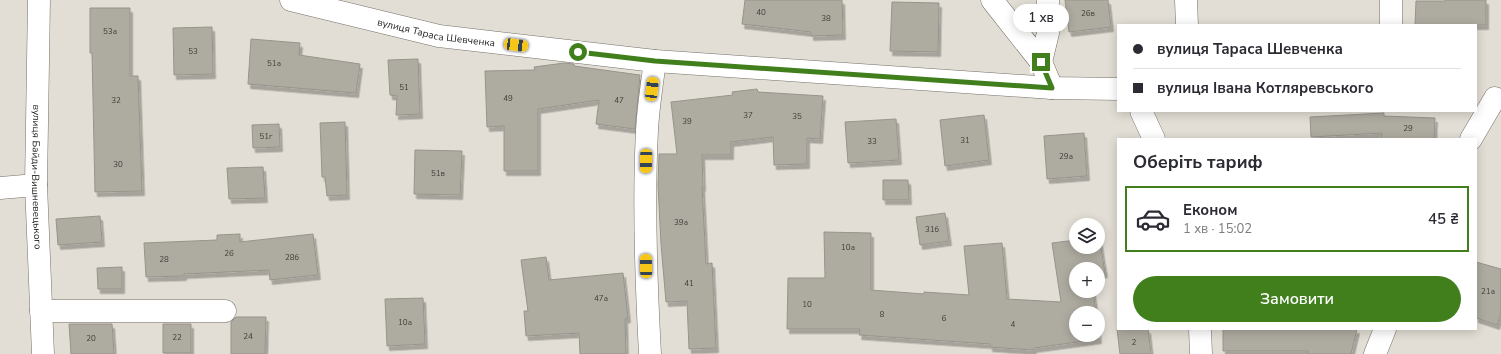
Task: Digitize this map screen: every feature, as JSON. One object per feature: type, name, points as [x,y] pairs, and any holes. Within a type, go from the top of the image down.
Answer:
[{"type":"street","name":"вулиця Байди-Вишневецького","points":[[39,0],[36,185],[42,354]]},
{"type":"street","name":"вулиця Тараса Шевченка","points":[[291,0],[439,36],[655,61],[1052,88],[1117,89]]},
{"type":"street","points":[[992,0],[1041,62],[1052,88]]},
{"type":"street","points":[[1041,62],[1048,32],[1048,0]]},
{"type":"street","points":[[1186,0],[1187,24]]},
{"type":"street","points":[[1391,24],[1392,0]]},
{"type":"street","points":[[650,354],[645,222],[647,130],[655,61]]},
{"type":"street","points":[[1471,138],[1490,98]]},
{"type":"street","points":[[1141,112],[1154,138]]},
{"type":"street","points":[[0,188],[36,185]]},
{"type":"street","points":[[41,311],[225,311]]},
{"type":"street","points":[[1200,330],[1201,354]]},
{"type":"street","points":[[1375,354],[1385,330]]},
{"type":"building","points":[[745,0],[842,0],[843,35],[811,36],[811,32],[742,24]]},
{"type":"building","points":[[1065,0],[1108,0],[1111,27],[1069,32]]},
{"type":"building","points":[[1486,0],[1486,25],[1415,24],[1416,1]]},
{"type":"building","points":[[892,2],[939,3],[938,52],[890,51]]},
{"type":"building","points":[[90,8],[130,8],[130,76],[138,76],[142,191],[95,192],[92,53],[90,53]]},
{"type":"building","points":[[212,27],[213,74],[174,75],[173,28]]},
{"type":"building","points":[[251,39],[300,43],[299,55],[360,64],[356,93],[248,84]]},
{"type":"building","points":[[418,59],[420,114],[396,115],[397,96],[390,95],[388,60]]},
{"type":"building","points":[[564,63],[574,64],[574,66],[640,75],[635,129],[596,124],[599,100],[538,109],[538,171],[504,171],[504,126],[487,127],[485,71],[535,70],[534,67]]},
{"type":"building","points":[[757,89],[758,92],[823,96],[820,139],[807,138],[807,164],[774,165],[773,137],[731,142],[731,155],[702,155],[706,264],[712,263],[716,348],[689,349],[687,301],[666,302],[661,244],[658,185],[659,154],[677,154],[671,102],[733,95],[732,92]]},
{"type":"building","points":[[1384,113],[1384,116],[1435,118],[1434,138],[1381,138],[1382,133],[1311,137],[1310,117]]},
{"type":"building","points":[[984,115],[989,160],[945,166],[940,120]]},
{"type":"building","points":[[896,119],[899,160],[848,163],[845,122]]},
{"type":"building","points":[[345,122],[347,195],[327,196],[325,177],[322,177],[320,123]]},
{"type":"building","points":[[279,124],[280,147],[253,148],[252,125]]},
{"type":"building","points":[[1084,133],[1087,176],[1047,179],[1044,136]]},
{"type":"building","points":[[415,150],[462,151],[460,195],[414,194]]},
{"type":"building","points":[[263,167],[265,198],[229,199],[227,168]]},
{"type":"building","points":[[883,180],[908,180],[909,200],[883,200]]},
{"type":"building","points":[[945,213],[949,241],[920,245],[916,217]]},
{"type":"building","points":[[100,216],[102,242],[58,245],[56,219]]},
{"type":"building","points":[[824,232],[871,233],[871,290],[924,294],[924,292],[969,295],[964,246],[1002,243],[1007,299],[1061,302],[1052,243],[1069,241],[1069,254],[1102,254],[1103,262],[1069,262],[1069,298],[1094,298],[1095,306],[1069,306],[1069,342],[1077,342],[1034,348],[1033,350],[990,347],[990,344],[859,335],[860,329],[787,329],[788,278],[825,278]]},
{"type":"building","points":[[240,234],[240,242],[313,234],[318,275],[270,280],[269,270],[146,277],[144,243],[217,240],[217,235]]},
{"type":"building","points":[[546,257],[549,280],[623,273],[628,318],[625,319],[626,354],[580,354],[579,333],[526,336],[524,311],[528,311],[521,260]]},
{"type":"building","points":[[1477,262],[1501,269],[1501,313],[1497,325],[1477,318]]},
{"type":"building","points":[[122,267],[122,289],[98,289],[97,268]]},
{"type":"building","points":[[423,298],[425,344],[387,346],[385,299]]},
{"type":"building","points":[[236,317],[266,317],[265,354],[231,354],[231,322]]},
{"type":"building","points":[[69,324],[112,324],[114,354],[71,354]]},
{"type":"building","points":[[163,324],[191,324],[191,353],[163,353]]},
{"type":"building","points":[[1117,330],[1148,330],[1151,354],[1120,354]]},
{"type":"building","points":[[1223,330],[1357,330],[1351,354],[1307,354],[1308,351],[1223,351]]},
{"type":"route","points":[[578,52],[655,61],[1052,88],[1041,62]]}]
